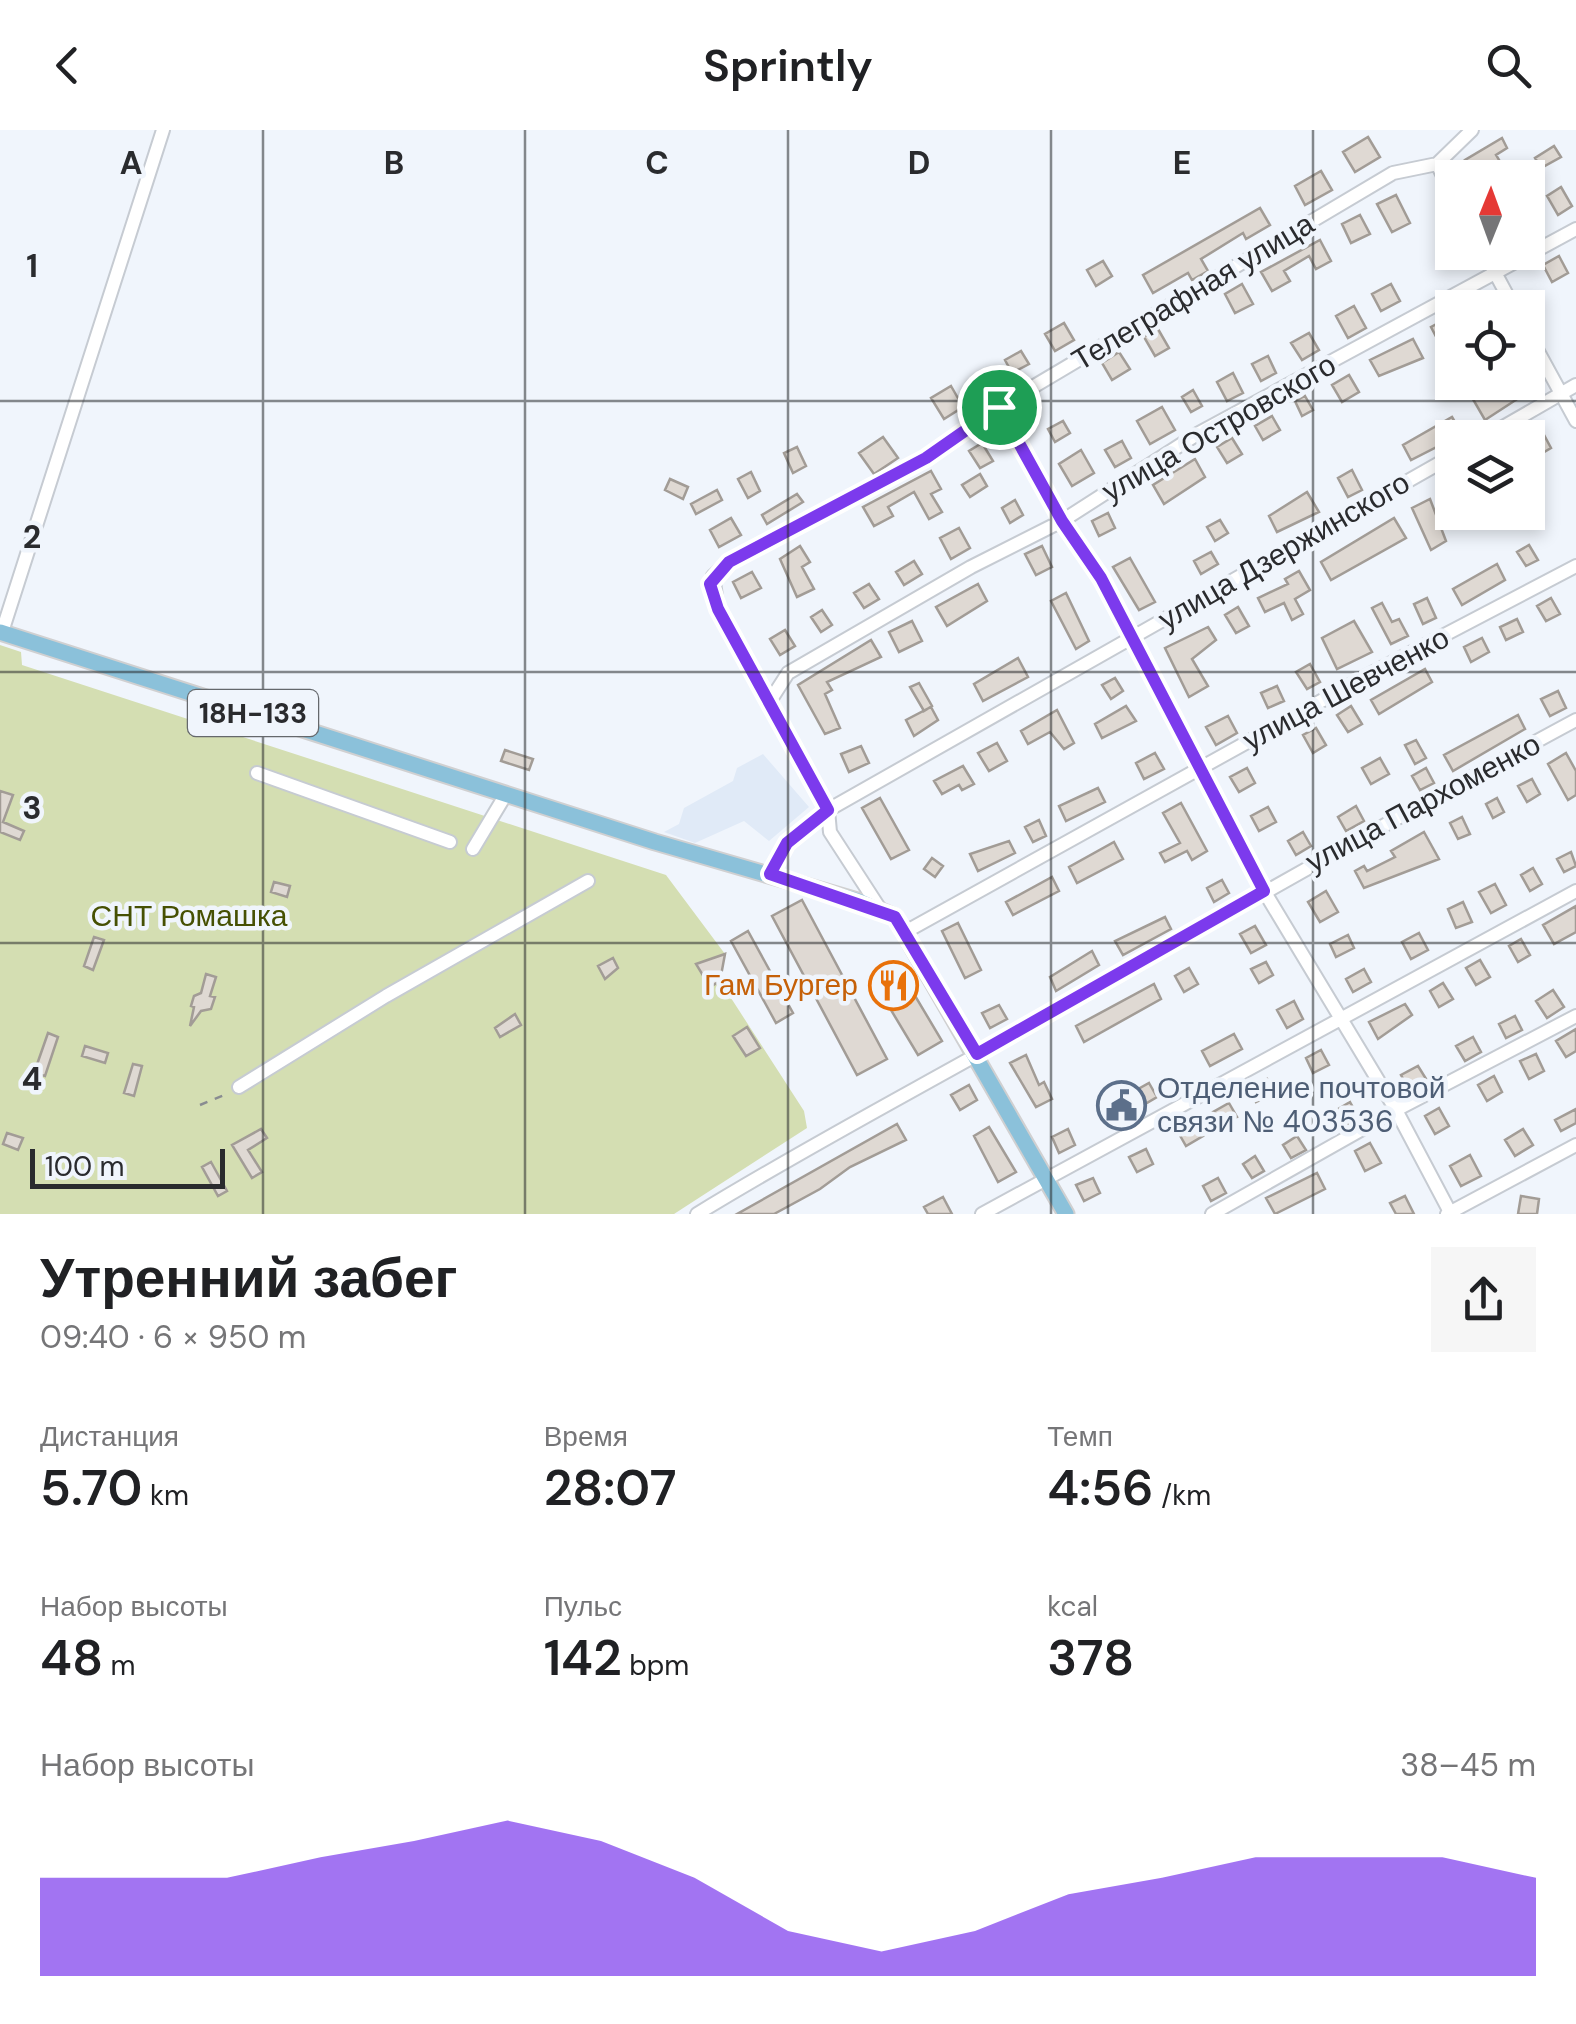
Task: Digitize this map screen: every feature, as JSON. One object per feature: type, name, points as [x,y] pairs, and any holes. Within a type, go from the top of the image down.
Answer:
[{"type":"main road","name":"18Н-133","points":[[1,632],[880,909],[907,931],[1066,1214]]},
{"type":"street","points":[[1,632],[163,130]]},
{"type":"street","points":[[1441,160],[1472,130]]},
{"type":"street","name":"Телеграфная улица","points":[[770,701],[718,609],[710,584],[729,562],[926,458],[999,407],[1393,173],[1435,164]]},
{"type":"street","name":"улица Островского","points":[[770,701],[788,673],[971,567],[1062,521],[1199,433],[1496,276],[1576,229]]},
{"type":"street","points":[[1493,270],[1504,290]]},
{"type":"street","points":[[1545,364],[1576,421]]},
{"type":"street","points":[[1516,420],[1576,386]]},
{"type":"street","points":[[999,407],[1062,521],[1101,578],[1264,891],[1396,1110],[1449,1214],[1576,1145]]},
{"type":"street","name":"улица Дзержинского","points":[[770,874],[787,843],[828,810],[1435,466]]},
{"type":"street","name":"улица Шевченко","points":[[907,931],[1576,566]]},
{"type":"street","points":[[770,701],[828,810],[830,832],[880,909]]},
{"type":"street","name":"улица Пархоменко","points":[[697,1214],[833,1131],[1576,720]]},
{"type":"street","points":[[258,773],[450,842]]},
{"type":"street","points":[[473,849],[506,794]]},
{"type":"street","points":[[239,1088],[386,996],[588,881]]},
{"type":"street","points":[[982,1214],[1576,891]]},
{"type":"street","points":[[1212,1214],[1396,1110],[1576,1016]]},
{"type":"path","points":[[200,1105],[216,1103],[239,1088]]},
{"type":"path","points":[[1118,1107],[1107,1114],[1121,1139]]},
{"type":"shaded area","points":[[763,754],[809,807],[769,841],[744,821],[695,843],[664,832],[679,824],[684,808],[733,781],[737,768]]},
{"type":"green space","name":"СНТ Ромашка","points":[[0,645],[21,652],[22,665],[666,875],[725,954],[720,981],[804,1111],[807,1128],[674,1214],[0,1214]]},
{"type":"building","points":[[1368,137],[1380,157],[1355,172],[1343,152]]},
{"type":"building","points":[[1502,138],[1507,148],[1496,155],[1499,160],[1465,160]]},
{"type":"building","points":[[1554,146],[1561,157],[1545,166],[1545,160],[1535,158]]},
{"type":"building","points":[[1321,171],[1332,190],[1305,205],[1295,186]]},
{"type":"building","points":[[1561,187],[1572,206],[1558,215],[1547,196]]},
{"type":"building","points":[[1396,195],[1410,223],[1392,232],[1377,204]]},
{"type":"building","points":[[1260,208],[1270,225],[1246,239],[1243,233],[1201,259],[1208,271],[1192,280],[1188,273],[1153,293],[1143,275]]},
{"type":"building","points":[[1360,215],[1370,234],[1351,243],[1342,224]]},
{"type":"building","points":[[1320,240],[1331,261],[1316,269],[1309,256],[1284,271],[1290,281],[1272,291],[1261,272]]},
{"type":"building","points":[[1559,256],[1568,273],[1552,282],[1545,264]]},
{"type":"building","points":[[1103,261],[1112,276],[1096,286],[1087,270]]},
{"type":"building","points":[[1242,284],[1253,304],[1235,313],[1225,294]]},
{"type":"building","points":[[1391,284],[1400,301],[1381,311],[1372,294]]},
{"type":"building","points":[[1354,306],[1366,328],[1348,338],[1336,316]]},
{"type":"building","points":[[1064,323],[1074,340],[1055,351],[1045,334]]},
{"type":"building","points":[[1158,329],[1169,348],[1155,356],[1144,337]]},
{"type":"building","points":[[1309,333],[1319,350],[1302,360],[1291,343]]},
{"type":"building","points":[[1413,339],[1423,358],[1379,376],[1370,360]]},
{"type":"building","points":[[1021,351],[1029,364],[1012,373],[1005,360]]},
{"type":"building","points":[[1119,352],[1130,369],[1112,380],[1102,363]]},
{"type":"building","points":[[1268,356],[1276,373],[1261,381],[1252,364]]},
{"type":"building","points":[[1233,373],[1243,393],[1227,401],[1217,382]]},
{"type":"building","points":[[1349,375],[1359,392],[1342,402],[1332,385]]},
{"type":"building","points":[[951,386],[963,407],[944,419],[931,398]]},
{"type":"building","points":[[1193,390],[1202,406],[1191,412],[1182,397]]},
{"type":"building","points":[[1305,396],[1313,410],[1302,416],[1295,401]]},
{"type":"building","points":[[1473,400],[1516,400],[1485,420]]},
{"type":"building","points":[[1162,407],[1175,430],[1150,444],[1137,421]]},
{"type":"building","points":[[1272,416],[1280,430],[1263,440],[1255,426]]},
{"type":"building","points":[[1063,421],[1070,433],[1055,442],[1048,429]]},
{"type":"building","points":[[1435,427],[1435,448],[1411,460],[1403,445]]},
{"type":"building","points":[[883,437],[898,458],[874,474],[859,453]]},
{"type":"building","points":[[1232,438],[1242,454],[1227,463],[1217,447]]},
{"type":"building","points":[[1122,441],[1131,458],[1115,467],[1105,450]]},
{"type":"building","points":[[982,443],[993,461],[980,468],[969,451]]},
{"type":"building","points":[[797,447],[806,466],[793,473],[784,453]]},
{"type":"building","points":[[1081,450],[1094,473],[1072,486],[1059,464]]},
{"type":"building","points":[[1195,459],[1205,477],[1164,504],[1153,485]]},
{"type":"building","points":[[1352,470],[1362,490],[1348,497],[1338,478]]},
{"type":"building","points":[[931,471],[941,489],[931,494],[942,512],[929,519],[914,492],[888,507],[893,516],[874,526],[863,507]]},
{"type":"building","points":[[751,472],[760,491],[748,498],[738,479]]},
{"type":"building","points":[[980,474],[987,486],[970,497],[962,485]]},
{"type":"building","points":[[670,479],[688,487],[683,499],[665,490]]},
{"type":"building","points":[[717,490],[722,500],[696,514],[691,504]]},
{"type":"building","points":[[1307,492],[1319,512],[1277,532],[1269,516]]},
{"type":"building","points":[[797,494],[803,502],[767,524],[762,515]]},
{"type":"building","points":[[1430,499],[1435,530],[1442,530],[1446,541],[1431,550],[1412,508]]},
{"type":"building","points":[[1015,500],[1023,515],[1010,523],[1002,508]]},
{"type":"building","points":[[1108,513],[1115,528],[1099,536],[1092,521]]},
{"type":"building","points":[[731,518],[741,535],[719,547],[710,530]]},
{"type":"building","points":[[1394,518],[1406,538],[1331,580],[1321,562]]},
{"type":"building","points":[[1220,520],[1228,533],[1215,541],[1207,527]]},
{"type":"building","points":[[959,528],[970,548],[951,559],[940,538]]},
{"type":"building","points":[[1529,545],[1538,560],[1526,566],[1517,552]]},
{"type":"building","points":[[800,546],[810,562],[802,567],[814,589],[797,597],[780,559]]},
{"type":"building","points":[[1042,546],[1052,567],[1036,575],[1025,554]]},
{"type":"building","points":[[1211,552],[1218,564],[1201,574],[1194,561]]},
{"type":"building","points":[[1130,558],[1155,602],[1139,610],[1113,567]]},
{"type":"building","points":[[914,561],[922,574],[904,585],[896,572]]},
{"type":"building","points":[[1497,564],[1505,580],[1462,605],[1453,589]]},
{"type":"building","points":[[1299,571],[1310,590],[1295,599],[1303,614],[1292,620],[1284,603],[1265,612],[1258,598],[1288,584],[1285,579]]},
{"type":"building","points":[[752,572],[761,588],[741,598],[733,582]]},
{"type":"building","points":[[869,584],[879,599],[864,608],[854,593]]},
{"type":"building","points":[[978,584],[987,601],[947,626],[936,607]]},
{"type":"building","points":[[1066,593],[1089,641],[1076,649],[1051,601]]},
{"type":"building","points":[[1427,598],[1436,618],[1423,624],[1414,604]]},
{"type":"building","points":[[1551,598],[1560,614],[1546,621],[1537,606]]},
{"type":"building","points":[[1382,603],[1392,622],[1399,619],[1408,636],[1391,644],[1372,608]]},
{"type":"building","points":[[1238,607],[1249,626],[1236,633],[1225,615]]},
{"type":"building","points":[[822,610],[832,625],[821,632],[811,617]]},
{"type":"building","points":[[1517,619],[1523,632],[1506,640],[1500,627]]},
{"type":"building","points":[[912,621],[922,641],[899,652],[889,632]]},
{"type":"building","points":[[1354,621],[1372,652],[1337,669],[1322,638]]},
{"type":"building","points":[[1208,627],[1216,640],[1192,659],[1208,686],[1189,697],[1165,648]]},
{"type":"building","points":[[785,630],[795,646],[780,655],[770,639]]},
{"type":"building","points":[[1482,638],[1489,652],[1471,662],[1464,647]]},
{"type":"building","points":[[871,640],[881,657],[827,682],[832,690],[825,694],[840,728],[825,734],[798,685]]},
{"type":"building","points":[[1018,658],[1028,677],[983,701],[974,684]]},
{"type":"building","points":[[1310,664],[1320,682],[1307,689],[1296,672]]},
{"type":"building","points":[[1425,669],[1432,682],[1379,714],[1371,700]]},
{"type":"building","points":[[1115,678],[1123,691],[1111,699],[1102,685]]},
{"type":"building","points":[[919,683],[932,706],[924,711],[910,687]]},
{"type":"building","points":[[1277,686],[1284,701],[1268,708],[1261,693]]},
{"type":"building","points":[[1558,691],[1566,708],[1550,716],[1541,699]]},
{"type":"building","points":[[1126,706],[1136,721],[1102,738],[1095,724]]},
{"type":"building","points":[[1351,706],[1362,724],[1348,732],[1337,715]]},
{"type":"building","points":[[931,707],[938,720],[914,736],[906,720]]},
{"type":"building","points":[[1057,710],[1074,743],[1064,749],[1050,732],[1028,744],[1021,731]]},
{"type":"building","points":[[1518,715],[1525,729],[1453,771],[1444,755]]},
{"type":"building","points":[[1228,716],[1237,733],[1216,745],[1206,727]]},
{"type":"building","points":[[1316,728],[1326,745],[1313,753],[1303,735]]},
{"type":"building","points":[[1416,740],[1426,758],[1415,764],[1405,745]]},
{"type":"building","points":[[997,743],[1007,761],[989,771],[978,753]]},
{"type":"building","points":[[861,746],[869,763],[849,772],[841,754]]},
{"type":"building","points":[[505,750],[533,759],[529,770],[501,761]]},
{"type":"building","points":[[1155,753],[1164,769],[1144,779],[1136,763]]},
{"type":"building","points":[[1566,753],[1576,771],[1576,795],[1568,800],[1548,764]]},
{"type":"building","points":[[1380,758],[1389,774],[1371,784],[1362,768]]},
{"type":"building","points":[[963,766],[974,784],[962,790],[959,785],[942,794],[934,781]]},
{"type":"building","points":[[1247,768],[1255,783],[1239,792],[1230,777]]},
{"type":"building","points":[[1426,768],[1434,783],[1420,790],[1412,776]]},
{"type":"building","points":[[1532,779],[1540,794],[1527,802],[1518,786]]},
{"type":"building","points":[[1098,788],[1105,802],[1066,821],[1059,806]]},
{"type":"building","points":[[0,791],[13,795],[3,822],[24,831],[20,840],[0,832]]},
{"type":"building","points":[[880,798],[909,850],[891,859],[862,808]]},
{"type":"building","points":[[1497,798],[1504,812],[1493,818],[1486,804]]},
{"type":"building","points":[[1181,803],[1207,851],[1192,860],[1187,851],[1165,862],[1160,853],[1180,843],[1163,813]]},
{"type":"building","points":[[1356,806],[1364,821],[1346,831],[1338,817]]},
{"type":"building","points":[[1268,807],[1276,822],[1259,831],[1251,816]]},
{"type":"building","points":[[1462,817],[1470,834],[1458,839],[1450,823]]},
{"type":"building","points":[[1039,820],[1046,836],[1033,842],[1025,827]]},
{"type":"building","points":[[1303,832],[1311,846],[1296,855],[1288,841]]},
{"type":"building","points":[[1424,832],[1439,859],[1364,888],[1355,871],[1364,866],[1367,871],[1395,857],[1391,851]]},
{"type":"building","points":[[1009,841],[1015,853],[978,871],[970,854]]},
{"type":"building","points":[[1114,842],[1123,859],[1077,883],[1069,867]]},
{"type":"building","points":[[1571,852],[1576,866],[1564,872],[1557,859]]},
{"type":"building","points":[[932,858],[943,866],[935,877],[924,869]]},
{"type":"building","points":[[1533,868],[1542,884],[1530,891],[1521,875]]},
{"type":"building","points":[[1052,877],[1059,891],[1013,915],[1006,902]]},
{"type":"building","points":[[1222,880],[1229,893],[1214,902],[1207,888]]},
{"type":"building","points":[[274,882],[290,886],[287,897],[271,892]]},
{"type":"building","points":[[1495,884],[1506,905],[1491,913],[1479,892]]},
{"type":"building","points":[[1326,891],[1338,912],[1320,922],[1308,902]]},
{"type":"building","points":[[802,900],[887,1059],[857,1075],[772,916]]},
{"type":"building","points":[[1463,902],[1472,922],[1456,928],[1448,909]]},
{"type":"building","points":[[1576,906],[1576,932],[1554,944],[1543,925]]},
{"type":"building","points":[[1165,917],[1171,929],[1123,955],[1115,941]]},
{"type":"building","points":[[958,923],[981,970],[965,978],[942,931]]},
{"type":"building","points":[[1255,926],[1266,945],[1251,953],[1240,934]]},
{"type":"building","points":[[748,931],[793,1013],[776,1023],[731,941]]},
{"type":"building","points":[[1419,933],[1428,950],[1411,959],[1402,942]]},
{"type":"building","points":[[1348,935],[1354,948],[1336,957],[1330,944]]},
{"type":"building","points":[[94,937],[104,940],[93,970],[84,966]]},
{"type":"building","points":[[1521,939],[1530,955],[1518,962],[1509,946]]},
{"type":"building","points":[[1092,951],[1099,965],[1056,991],[1050,977]]},
{"type":"building","points":[[725,954],[720,981],[710,987],[696,964]]},
{"type":"building","points":[[613,958],[618,968],[605,979],[598,966]]},
{"type":"building","points":[[1480,960],[1490,977],[1476,985],[1466,968]]},
{"type":"building","points":[[1266,962],[1273,975],[1259,983],[1251,969]]},
{"type":"building","points":[[1189,968],[1198,984],[1184,992],[1175,976]]},
{"type":"building","points":[[1364,969],[1371,982],[1353,992],[1346,979]]},
{"type":"building","points":[[887,972],[898,990],[908,984],[942,1041],[918,1055],[873,980]]},
{"type":"building","points":[[206,974],[216,977],[210,996],[215,997],[211,1009],[201,1011],[190,1026],[194,996],[201,993]]},
{"type":"building","points":[[1443,983],[1453,999],[1439,1007],[1430,991]]},
{"type":"building","points":[[1154,984],[1161,999],[1084,1042],[1076,1026]]},
{"type":"building","points":[[1553,990],[1564,1007],[1547,1018],[1536,1001]]},
{"type":"building","points":[[1294,1001],[1303,1019],[1287,1028],[1277,1010]]},
{"type":"building","points":[[1405,1004],[1412,1015],[1378,1039],[1369,1022]]},
{"type":"building","points":[[999,1005],[1007,1019],[990,1028],[982,1013]]},
{"type":"building","points":[[515,1014],[521,1025],[500,1037],[495,1028]]},
{"type":"building","points":[[1515,1016],[1522,1030],[1506,1038],[1499,1024]]},
{"type":"building","points":[[747,1027],[760,1048],[746,1056],[733,1036]]},
{"type":"building","points":[[1576,1029],[1576,1051],[1566,1057],[1556,1041]]},
{"type":"building","points":[[48,1033],[58,1037],[45,1076],[34,1073]]},
{"type":"building","points":[[1234,1034],[1242,1049],[1210,1066],[1202,1051]]},
{"type":"building","points":[[1473,1037],[1481,1052],[1465,1061],[1456,1046]]},
{"type":"building","points":[[85,1046],[108,1053],[105,1063],[82,1056]]},
{"type":"building","points":[[1321,1050],[1329,1065],[1313,1073],[1306,1058]]},
{"type":"building","points":[[1536,1054],[1544,1071],[1529,1079],[1520,1061]]},
{"type":"building","points":[[1026,1055],[1039,1085],[1044,1082],[1052,1099],[1036,1107],[1010,1063]]},
{"type":"building","points":[[133,1064],[142,1066],[134,1096],[124,1093]]},
{"type":"building","points":[[1418,1066],[1428,1082],[1410,1091],[1401,1075]]},
{"type":"building","points":[[1494,1076],[1502,1092],[1487,1101],[1478,1085]]},
{"type":"building","points":[[1267,1079],[1273,1094],[1256,1102],[1250,1087]]},
{"type":"building","points":[[1149,1083],[1157,1097],[1123,1117],[1115,1102]]},
{"type":"building","points":[[969,1085],[977,1100],[960,1110],[951,1095]]},
{"type":"building","points":[[1350,1102],[1359,1118],[1344,1126],[1335,1111]]},
{"type":"building","points":[[1229,1103],[1237,1117],[1220,1125],[1213,1112]]},
{"type":"building","points":[[1439,1108],[1449,1126],[1435,1134],[1425,1116]]},
{"type":"building","points":[[1576,1109],[1576,1123],[1561,1131],[1555,1120]]},
{"type":"building","points":[[1195,1122],[1203,1136],[1186,1146],[1178,1132]]},
{"type":"building","points":[[897,1124],[906,1140],[850,1167],[820,1189],[774,1214],[737,1214]]},
{"type":"building","points":[[989,1127],[1016,1172],[998,1182],[974,1136]]},
{"type":"building","points":[[261,1129],[267,1138],[248,1150],[262,1172],[252,1178],[232,1145]]},
{"type":"building","points":[[1068,1129],[1075,1145],[1059,1153],[1052,1137]]},
{"type":"building","points":[[1523,1129],[1533,1145],[1515,1156],[1505,1140]]},
{"type":"building","points":[[7,1133],[23,1138],[18,1150],[3,1144]]},
{"type":"building","points":[[1297,1136],[1306,1150],[1291,1158],[1283,1145]]},
{"type":"building","points":[[1370,1143],[1381,1163],[1365,1171],[1355,1151]]},
{"type":"building","points":[[1146,1149],[1153,1164],[1137,1172],[1129,1157]]},
{"type":"building","points":[[1470,1155],[1481,1176],[1461,1186],[1450,1166]]},
{"type":"building","points":[[1255,1156],[1264,1171],[1252,1178],[1243,1164]]},
{"type":"building","points":[[211,1162],[227,1191],[218,1196],[202,1167]]},
{"type":"building","points":[[1317,1173],[1325,1189],[1275,1214],[1266,1198]]},
{"type":"building","points":[[1093,1178],[1100,1193],[1084,1201],[1076,1185]]},
{"type":"building","points":[[1218,1178],[1226,1193],[1211,1201],[1203,1186]]},
{"type":"building","points":[[1405,1196],[1414,1214],[1396,1214],[1390,1203]]},
{"type":"building","points":[[1521,1196],[1539,1199],[1537,1214],[1518,1214]]},
{"type":"building","points":[[943,1197],[952,1214],[928,1214],[924,1207]]},
{"type":"place","name":"Гам Бургер","points":[[893,985]]},
{"type":"place","name":"Отделение почтовой связи № 403536","points":[[1122,1105]]},
{"type":"route","points":[[999,407],[1062,521],[1101,578],[1264,891],[977,1054],[907,931],[895,917],[858,901],[770,874],[787,843],[828,810],[718,609],[710,584],[729,562],[926,458],[999,407]]}]
